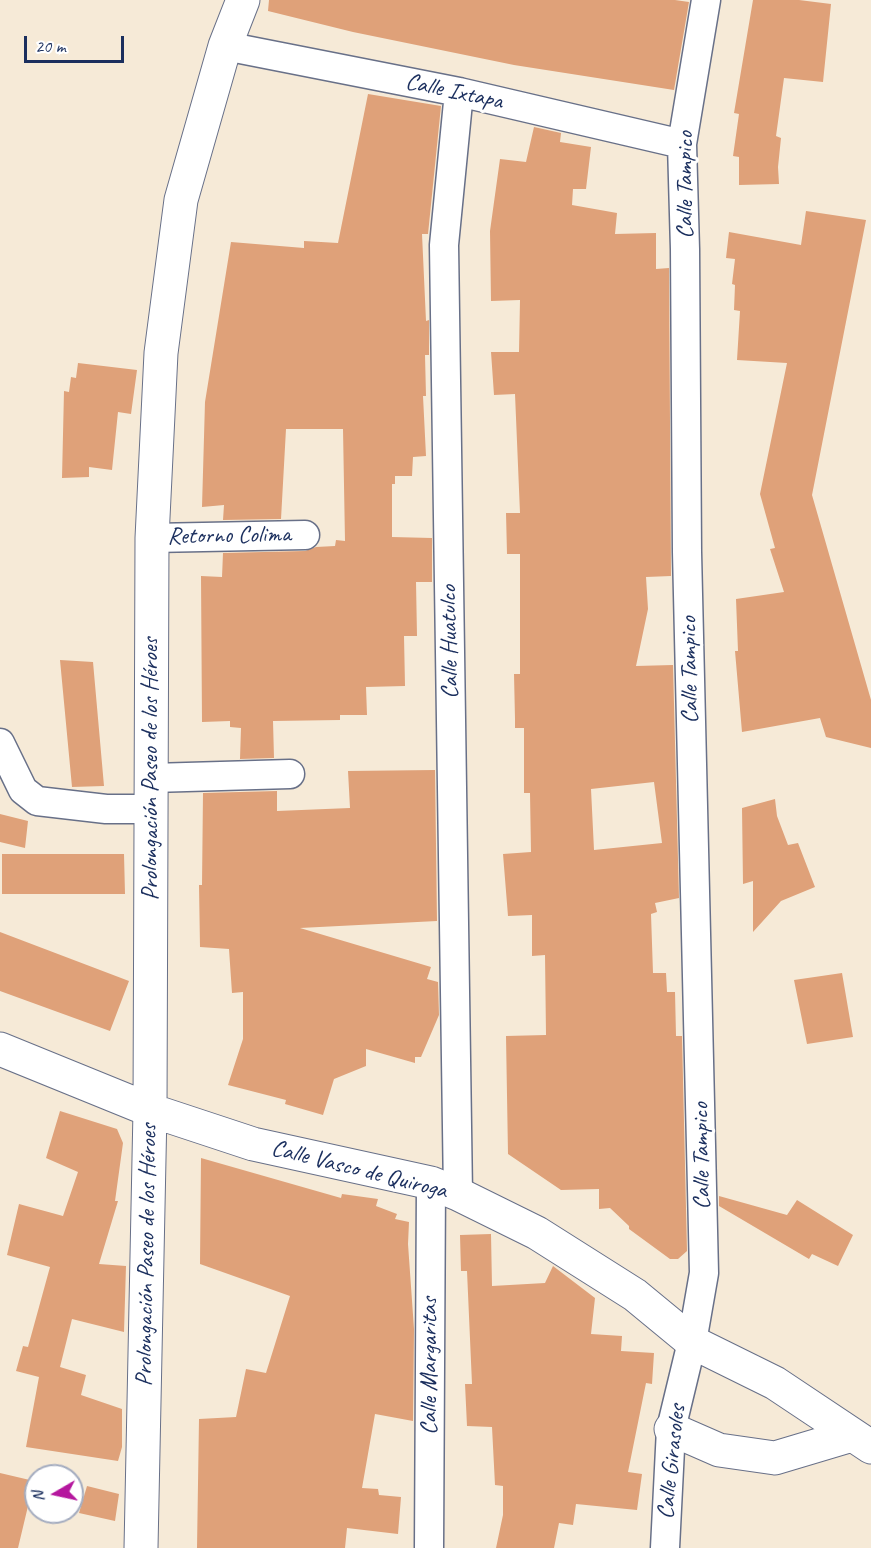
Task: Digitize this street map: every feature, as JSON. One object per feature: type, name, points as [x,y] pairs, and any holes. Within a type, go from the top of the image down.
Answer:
[{"type":"street","name":"Prolongación Paseo de los Héroes","points":[[141,1548],[150,1110],[152,538],[161,353],[181,200],[225,46],[243,0]]},
{"type":"street","name":"Calle Tampico","points":[[692,1342],[704,1273],[687,552],[686,249],[682,144],[706,0]]},
{"type":"street","name":"Calle Ixtapa","points":[[225,46],[459,92],[682,144]]},
{"type":"street","name":"Calle Huatulco","points":[[444,1188],[444,244],[459,92]]},
{"type":"street","name":"Retorno Colima","points":[[152,538],[305,535]]},
{"type":"street","points":[[0,743],[23,790],[37,801],[106,809],[151,793],[290,774]]},
{"type":"street","name":"Calle Vasco de Quiroga","points":[[0,1048],[150,1110],[253,1144],[444,1188],[537,1233],[590,1265],[635,1295],[692,1342],[775,1383],[862,1441]]},
{"type":"street","name":"Calle Margaritas","points":[[429,1548],[444,1188]]},
{"type":"street","name":"Calle Girasoles","points":[[665,1548],[671,1429],[692,1342]]},
{"type":"street","points":[[671,1429],[719,1450],[775,1458],[862,1441]]},
{"type":"building","points":[[269,0],[675,0],[689,2],[674,90],[514,65],[353,32],[268,11]]},
{"type":"building","points":[[753,0],[799,0],[831,4],[823,82],[784,78],[776,136],[781,138],[779,184],[739,185],[739,157],[733,156],[739,114],[734,113]]},
{"type":"building","points":[[368,94],[441,106],[428,234],[422,234],[426,321],[429,320],[429,355],[425,355],[426,396],[423,396],[426,456],[413,457],[412,476],[395,476],[395,484],[392,484],[392,537],[432,538],[432,582],[416,582],[417,636],[404,636],[405,686],[366,687],[367,715],[340,715],[340,720],[273,721],[274,758],[240,759],[241,728],[230,727],[230,721],[202,722],[201,576],[222,577],[223,553],[305,551],[316,547],[335,546],[336,540],[345,541],[343,429],[286,429],[281,519],[223,520],[224,505],[202,507],[205,402],[231,242],[304,248],[304,241],[338,243]]},
{"type":"building","points":[[534,127],[561,133],[560,142],[591,147],[586,189],[573,189],[572,205],[617,213],[615,234],[656,233],[656,269],[669,268],[671,576],[646,577],[648,609],[636,666],[673,665],[679,898],[655,903],[657,912],[651,914],[653,973],[666,973],[667,992],[675,992],[676,1036],[682,1036],[687,1251],[678,1259],[670,1259],[629,1229],[629,1226],[610,1208],[599,1209],[599,1189],[561,1190],[508,1154],[506,1036],[546,1035],[545,955],[532,956],[532,915],[508,916],[503,854],[531,852],[530,793],[524,793],[524,728],[515,728],[514,674],[520,674],[520,554],[507,554],[506,513],[520,513],[515,394],[494,395],[491,352],[519,352],[520,300],[491,301],[490,231],[500,159],[526,162]],"holes":[[[654,782],[662,843],[594,850],[591,789]]]},
{"type":"building","points":[[806,211],[866,220],[812,495],[871,700],[871,748],[826,737],[820,718],[742,732],[735,651],[738,651],[736,599],[784,592],[770,549],[775,548],[760,494],[787,363],[737,360],[740,311],[734,310],[735,285],[732,284],[735,259],[726,258],[729,232],[801,245]]},
{"type":"building","points":[[78,363],[137,370],[131,414],[118,412],[112,470],[89,467],[89,477],[62,478],[64,391],[69,392],[71,377],[76,378]]},
{"type":"building","points":[[60,660],[93,662],[104,786],[72,787]]},
{"type":"building","points":[[435,770],[437,921],[300,928],[431,967],[427,979],[438,982],[439,1015],[421,1057],[415,1057],[415,1063],[366,1049],[366,1066],[334,1079],[323,1115],[285,1104],[286,1100],[228,1085],[243,1039],[243,992],[232,993],[229,949],[200,947],[199,885],[202,885],[203,793],[277,791],[277,811],[350,808],[348,771]]},
{"type":"building","points":[[775,799],[777,816],[788,845],[798,843],[815,887],[781,901],[753,932],[753,881],[743,884],[742,808]]},
{"type":"building","points":[[0,814],[28,821],[25,848],[0,842]]},
{"type":"building","points":[[2,854],[124,854],[125,894],[2,894]]},
{"type":"building","points":[[0,932],[129,981],[110,1031],[0,991]]},
{"type":"building","points":[[842,973],[853,1037],[807,1044],[794,980]]},
{"type":"building","points":[[60,1111],[117,1129],[123,1143],[115,1201],[118,1201],[99,1264],[126,1266],[124,1332],[72,1319],[60,1367],[86,1375],[81,1395],[122,1409],[122,1447],[118,1461],[26,1447],[39,1377],[16,1371],[23,1346],[28,1347],[50,1267],[7,1255],[19,1204],[63,1216],[78,1172],[46,1158]]},
{"type":"building","points":[[201,1158],[341,1198],[342,1194],[378,1199],[376,1206],[397,1214],[395,1219],[409,1222],[408,1244],[414,1329],[413,1421],[375,1414],[362,1488],[378,1489],[379,1495],[401,1497],[398,1534],[347,1528],[345,1548],[197,1548],[199,1419],[236,1417],[246,1369],[266,1373],[290,1296],[200,1264]]},
{"type":"building","points":[[719,1196],[787,1215],[797,1200],[853,1235],[838,1266],[812,1254],[809,1259],[719,1206]]},
{"type":"building","points":[[491,1234],[492,1286],[545,1283],[553,1266],[595,1298],[591,1334],[622,1336],[621,1351],[654,1353],[652,1384],[646,1383],[628,1472],[642,1474],[637,1510],[576,1504],[573,1525],[559,1523],[554,1548],[496,1548],[503,1515],[503,1486],[495,1485],[492,1427],[467,1426],[465,1384],[472,1384],[467,1271],[461,1271],[460,1235]]},
{"type":"building","points":[[0,1473],[24,1479],[24,1523],[18,1548],[0,1548]]},
{"type":"building","points":[[87,1486],[119,1494],[115,1521],[84,1514],[84,1496]]}]
